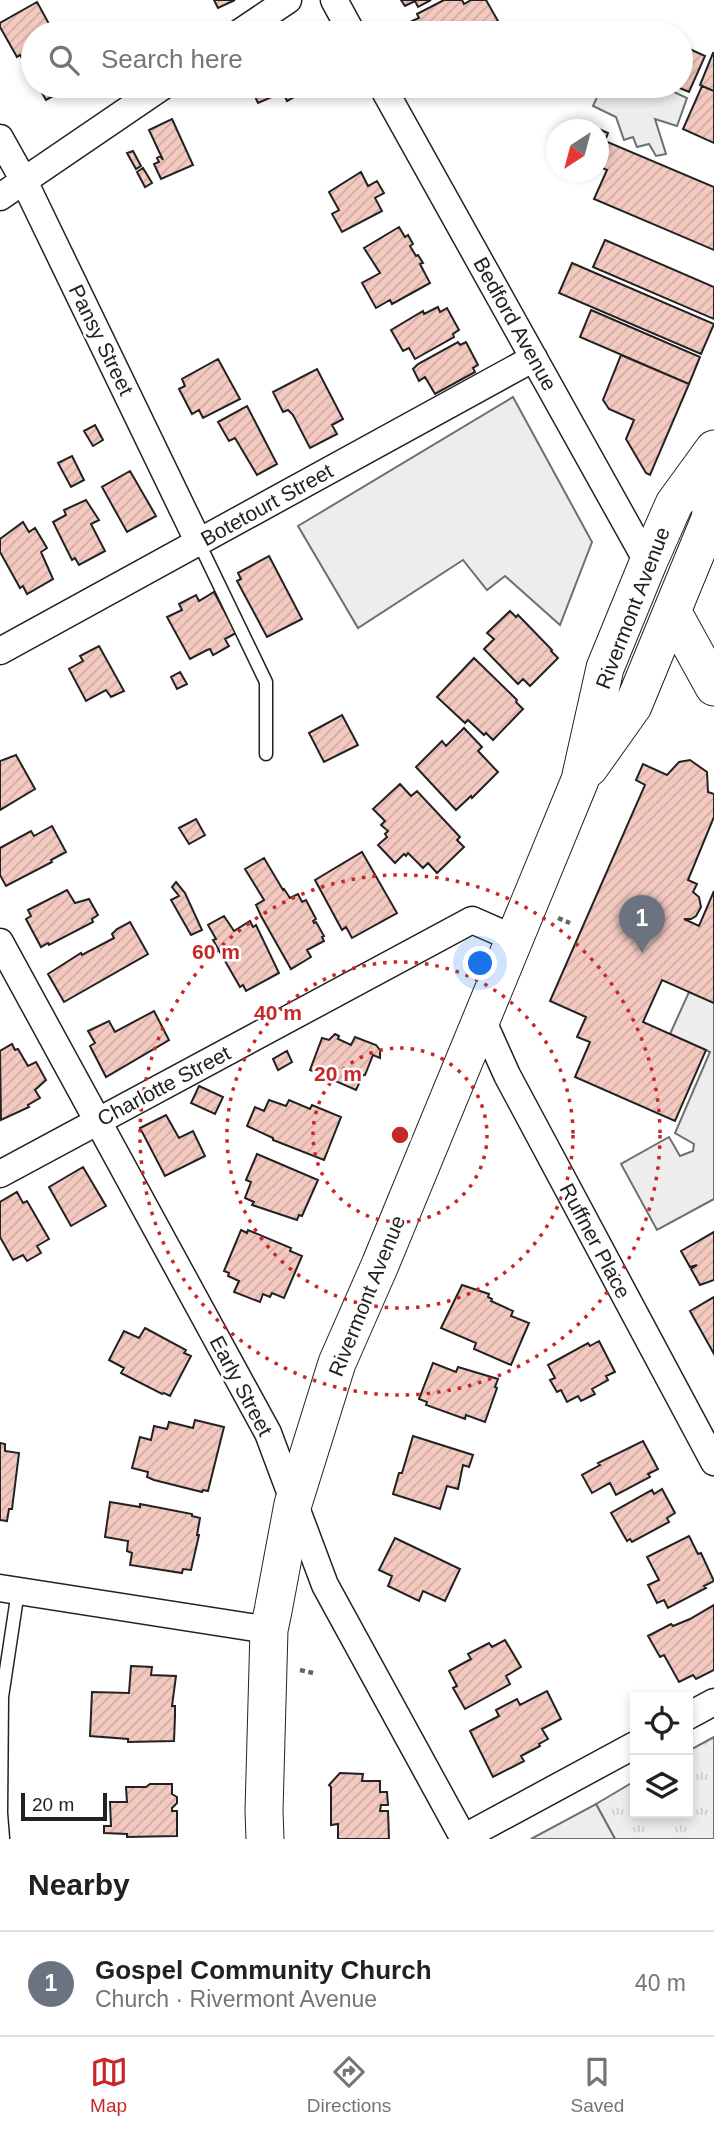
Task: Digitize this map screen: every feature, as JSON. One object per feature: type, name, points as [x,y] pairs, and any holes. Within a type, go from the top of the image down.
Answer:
[{"type":"main road","name":"Rivermont Avenue","points":[[265,1839],[270,1630],[293,1504],[337,1363],[580,780],[605,668],[648,563],[674,504],[714,449]]},
{"type":"main road","name":"Rivermont Avenue","points":[[580,780],[633,706],[672,611],[701,552],[710,519],[714,488]]},
{"type":"main road","points":[[601,751],[620,683],[652,605],[654,581],[648,563]]},
{"type":"main road","points":[[672,611],[709,664]]},
{"type":"street","points":[[257,21],[288,0]]},
{"type":"street","points":[[334,0],[345,21]]},
{"type":"street","points":[[0,197],[145,98]]},
{"type":"street","name":"Bedford Avenue","points":[[389,98],[648,563]]},
{"type":"street","name":"Pansy Street","points":[[0,138],[24,181],[199,543]]},
{"type":"street","name":"Botetourt Street","points":[[0,651],[534,358]]},
{"type":"street","name":"Charlotte Street","points":[[0,1174],[472,920],[513,938]]},
{"type":"street","name":"Early Street","points":[[0,942],[268,1433],[325,1585],[463,1838]]},
{"type":"street","name":"Ruffner Place","points":[[481,1017],[507,1075],[714,1462]]},
{"type":"street","points":[[9,1590],[270,1630]]},
{"type":"street","points":[[693,1713],[714,1702]]},
{"type":"street","points":[[463,1838],[630,1748]]},
{"type":"lane","points":[[199,543],[266,682],[266,754]]},
{"type":"lane","points":[[2,1838],[2,1697],[9,1590]]},
{"type":"path","points":[[557,918],[570,923]]},
{"type":"path","points":[[299,1670],[313,1673]]},
{"type":"green space","points":[[714,1737],[714,1839],[615,1839],[596,1804],[630,1784],[630,1818],[693,1818],[693,1748]]},
{"type":"shaded area","points":[[597,98],[687,98],[677,126],[655,119],[666,154],[656,156],[649,144],[637,147],[633,137],[624,140],[616,117],[593,106]]},
{"type":"shaded area","points":[[513,397],[592,542],[560,625],[505,576],[487,590],[463,560],[358,628],[298,526]]},
{"type":"shaded area","points":[[689,992],[714,1003],[714,1199],[657,1230],[621,1164],[669,1137],[680,1156],[693,1151],[694,1144],[675,1133],[710,1052],[670,1034]]},
{"type":"shaded area","points":[[596,1804],[615,1839],[531,1839]]},
{"type":"building","points":[[214,0],[235,0],[218,8]]},
{"type":"building","points":[[401,0],[431,0],[418,7],[415,1],[405,6]]},
{"type":"building","points":[[444,0],[462,0],[464,4],[471,0],[486,0],[498,21],[412,21],[419,18],[417,14]]},
{"type":"building","points":[[37,2],[47,21],[21,21],[21,57],[17,57],[0,23]]},
{"type":"building","points":[[693,50],[705,56],[693,83]]},
{"type":"building","points":[[714,53],[714,91],[700,85]]},
{"type":"building","points":[[702,86],[714,91],[714,143],[683,129]]},
{"type":"building","points":[[256,98],[269,98],[258,103]]},
{"type":"building","points":[[172,119],[193,165],[161,179],[154,164],[159,162],[157,158],[160,156],[163,160],[149,130]]},
{"type":"building","points":[[609,143],[714,187],[714,250],[594,199],[602,182],[609,182]]},
{"type":"building","points":[[133,151],[141,166],[136,169],[127,153]]},
{"type":"building","points":[[143,168],[152,183],[145,187],[137,172]]},
{"type":"building","points":[[361,172],[368,186],[377,181],[384,193],[375,198],[382,211],[342,232],[332,214],[339,210],[329,192]]},
{"type":"building","points":[[399,227],[413,244],[410,246],[423,263],[420,264],[430,283],[392,304],[390,300],[376,308],[362,283],[380,273],[364,248]]},
{"type":"building","points":[[605,240],[714,287],[714,319],[593,267]]},
{"type":"building","points":[[572,263],[714,324],[701,354],[559,293]]},
{"type":"building","points":[[438,307],[440,312],[447,308],[459,330],[453,334],[454,337],[415,359],[409,348],[403,351],[391,330],[423,311],[424,314]]},
{"type":"building","points":[[591,310],[700,357],[689,384],[580,337]]},
{"type":"building","points":[[458,342],[460,345],[466,342],[478,365],[473,368],[475,372],[435,394],[425,377],[419,381],[413,369]]},
{"type":"building","points":[[621,355],[689,384],[650,475],[646,473],[626,439],[634,420],[609,409],[603,400]]},
{"type":"building","points":[[218,359],[240,399],[203,418],[199,410],[192,414],[179,389],[185,386],[182,379]]},
{"type":"building","points":[[317,369],[343,419],[332,425],[337,434],[310,448],[293,415],[288,410],[283,412],[273,392]]},
{"type":"building","points":[[247,406],[277,464],[257,475],[235,438],[229,441],[218,422]]},
{"type":"building","points":[[95,425],[103,440],[93,446],[84,431]]},
{"type":"building","points":[[72,456],[84,480],[71,487],[58,463]]},
{"type":"building","points":[[130,471],[156,516],[127,532],[102,487]]},
{"type":"building","points":[[86,500],[99,520],[91,524],[105,551],[79,565],[75,558],[72,560],[53,522],[66,515],[64,510]]},
{"type":"building","points":[[23,522],[29,532],[35,528],[47,548],[41,552],[53,579],[27,594],[23,586],[20,588],[0,552],[0,539]]},
{"type":"building","points":[[269,556],[302,619],[267,637],[237,581],[241,579],[238,573]]},
{"type":"building","points":[[214,592],[236,633],[225,639],[229,646],[213,655],[210,649],[190,659],[167,617],[182,610],[179,604],[196,595],[199,601]]},
{"type":"building","points":[[510,611],[516,617],[518,615],[558,658],[530,686],[523,679],[518,684],[484,649],[494,639],[487,633]]},
{"type":"building","points":[[99,646],[124,691],[111,697],[106,690],[86,701],[69,669],[83,661],[80,656]]},
{"type":"building","points":[[474,658],[523,709],[493,740],[468,720],[465,723],[437,697]]},
{"type":"building","points":[[180,672],[187,684],[177,689],[171,677]]},
{"type":"building","points":[[342,715],[358,745],[324,762],[309,733]]},
{"type":"building","points":[[464,728],[482,747],[478,751],[498,772],[456,810],[416,767],[442,741],[446,746]]},
{"type":"building","points":[[16,755],[35,789],[0,810],[0,761]]},
{"type":"building","points":[[690,760],[707,772],[708,792],[714,794],[714,817],[688,880],[697,884],[693,892],[699,897],[701,907],[696,916],[684,919],[699,926],[714,891],[714,1003],[662,980],[643,1022],[706,1050],[675,1121],[575,1077],[590,1042],[577,1037],[586,1017],[550,1001],[645,785],[636,780],[643,764],[667,775],[679,762]]},
{"type":"building","points":[[400,784],[411,796],[417,791],[460,837],[457,840],[464,847],[437,873],[428,863],[423,868],[408,853],[395,863],[378,845],[387,837],[385,834],[388,831],[381,825],[385,821],[373,809]]},
{"type":"building","points":[[196,819],[205,835],[189,844],[179,828]]},
{"type":"building","points":[[52,826],[66,852],[6,886],[0,875],[0,848],[31,831],[34,836]]},
{"type":"building","points":[[362,852],[397,913],[352,938],[346,927],[342,930],[315,880]]},
{"type":"building","points":[[264,858],[290,898],[298,894],[302,902],[306,900],[316,919],[314,923],[316,922],[324,936],[324,941],[307,950],[311,957],[291,969],[261,916],[256,905],[264,900],[245,869]]},
{"type":"building","points":[[176,882],[185,893],[202,930],[191,935],[171,900],[179,896],[172,887]]},
{"type":"building","points":[[67,890],[75,903],[89,899],[98,915],[92,919],[93,922],[41,947],[26,919],[31,916],[28,910]]},
{"type":"building","points":[[224,916],[234,931],[250,921],[253,927],[256,925],[279,973],[246,991],[243,985],[240,987],[213,940],[216,939],[208,925]]},
{"type":"building","points":[[130,922],[148,954],[64,1002],[48,974],[81,953],[82,955],[114,938],[112,934],[117,929]]},
{"type":"building","points":[[154,1011],[169,1040],[106,1077],[90,1046],[95,1043],[88,1031],[109,1021],[115,1032]]},
{"type":"building","points":[[335,1034],[339,1036],[338,1039],[351,1045],[355,1037],[376,1045],[380,1050],[380,1058],[373,1055],[356,1090],[310,1070],[322,1038],[329,1040]]},
{"type":"building","points":[[12,1044],[28,1066],[36,1062],[46,1080],[35,1090],[40,1098],[28,1105],[29,1107],[1,1120],[0,1051]]},
{"type":"building","points":[[287,1051],[292,1062],[278,1070],[273,1059]]},
{"type":"building","points":[[199,1086],[223,1097],[215,1114],[191,1103]]},
{"type":"building","points":[[269,1100],[286,1106],[289,1100],[310,1109],[312,1105],[341,1117],[324,1160],[273,1140],[247,1126],[255,1107],[264,1111]]},
{"type":"building","points":[[166,1115],[179,1138],[193,1131],[205,1156],[165,1176],[140,1128]]},
{"type":"building","points":[[257,1154],[318,1180],[302,1216],[299,1215],[297,1220],[252,1205],[254,1202],[245,1198],[251,1182],[246,1180]]},
{"type":"building","points":[[83,1167],[106,1206],[71,1226],[49,1187]]},
{"type":"building","points":[[17,1192],[23,1203],[27,1201],[49,1239],[37,1246],[41,1253],[27,1261],[23,1255],[13,1260],[0,1237],[0,1202]]},
{"type":"building","points":[[241,1230],[247,1233],[248,1230],[291,1248],[290,1251],[302,1256],[284,1298],[272,1293],[270,1297],[263,1294],[260,1302],[234,1292],[239,1281],[224,1271]]},
{"type":"building","points":[[714,1232],[714,1280],[700,1285],[691,1269],[697,1265],[690,1267],[681,1251]]},
{"type":"building","points":[[462,1285],[489,1294],[491,1301],[513,1311],[511,1316],[529,1323],[511,1365],[474,1349],[476,1343],[441,1328]]},
{"type":"building","points":[[714,1297],[714,1354],[690,1311]]},
{"type":"building","points":[[145,1328],[186,1350],[184,1353],[191,1356],[170,1396],[121,1373],[124,1368],[109,1360],[124,1331],[139,1338]]},
{"type":"building","points":[[599,1341],[615,1372],[606,1376],[608,1380],[592,1389],[595,1394],[581,1401],[578,1396],[567,1402],[561,1390],[557,1392],[550,1380],[555,1378],[548,1365],[588,1343],[590,1346]]},
{"type":"building","points":[[433,1363],[456,1372],[458,1367],[498,1379],[485,1422],[466,1415],[465,1419],[426,1405],[427,1402],[419,1399]]},
{"type":"building","points":[[195,1420],[224,1427],[208,1491],[202,1492],[154,1480],[147,1477],[148,1472],[132,1468],[140,1437],[151,1440],[154,1426],[167,1429],[169,1422],[193,1428]]},
{"type":"building","points":[[413,1436],[473,1455],[469,1467],[463,1465],[458,1489],[447,1486],[440,1509],[393,1494]]},
{"type":"building","points":[[643,1441],[658,1469],[648,1474],[650,1477],[616,1495],[610,1483],[592,1493],[582,1475],[600,1465],[598,1463]]},
{"type":"building","points":[[0,1443],[5,1444],[5,1451],[19,1453],[12,1509],[9,1509],[7,1521],[0,1520]]},
{"type":"building","points":[[662,1489],[675,1513],[667,1518],[669,1522],[632,1542],[630,1539],[627,1541],[611,1513],[652,1490],[654,1494]]},
{"type":"building","points":[[110,1502],[140,1507],[140,1504],[200,1518],[191,1570],[183,1569],[182,1573],[130,1565],[132,1553],[127,1551],[128,1541],[105,1537]]},
{"type":"building","points":[[689,1536],[698,1554],[701,1553],[714,1581],[668,1608],[664,1600],[657,1603],[648,1585],[659,1580],[647,1557]]},
{"type":"building","points":[[395,1538],[460,1569],[445,1601],[423,1591],[419,1601],[388,1586],[392,1576],[379,1570]]},
{"type":"building","points":[[714,1605],[714,1670],[696,1679],[693,1675],[679,1682],[664,1655],[660,1657],[648,1636],[671,1624],[673,1626],[690,1619]]},
{"type":"building","points":[[505,1640],[521,1667],[506,1676],[510,1684],[465,1709],[453,1688],[457,1686],[449,1671],[471,1659],[468,1654],[489,1643],[492,1647]]},
{"type":"building","points":[[131,1666],[152,1667],[151,1675],[176,1676],[172,1706],[175,1706],[174,1741],[128,1742],[128,1739],[90,1736],[92,1692],[129,1693]]},
{"type":"building","points":[[547,1691],[561,1719],[542,1729],[548,1739],[521,1756],[524,1761],[493,1777],[470,1731],[499,1716],[496,1710],[517,1699],[520,1705]]},
{"type":"building","points":[[340,1773],[363,1774],[362,1781],[380,1781],[380,1792],[387,1792],[388,1805],[381,1805],[380,1811],[388,1811],[389,1839],[338,1839],[338,1824],[331,1825],[329,1785]]},
{"type":"building","points":[[150,1784],[172,1784],[172,1794],[177,1797],[172,1811],[177,1811],[177,1836],[127,1837],[127,1834],[104,1833],[104,1826],[111,1826],[110,1802],[127,1802],[126,1787],[146,1787]]},
{"type":"place","name":"Gospel Community Church","points":[[642,953]]}]
